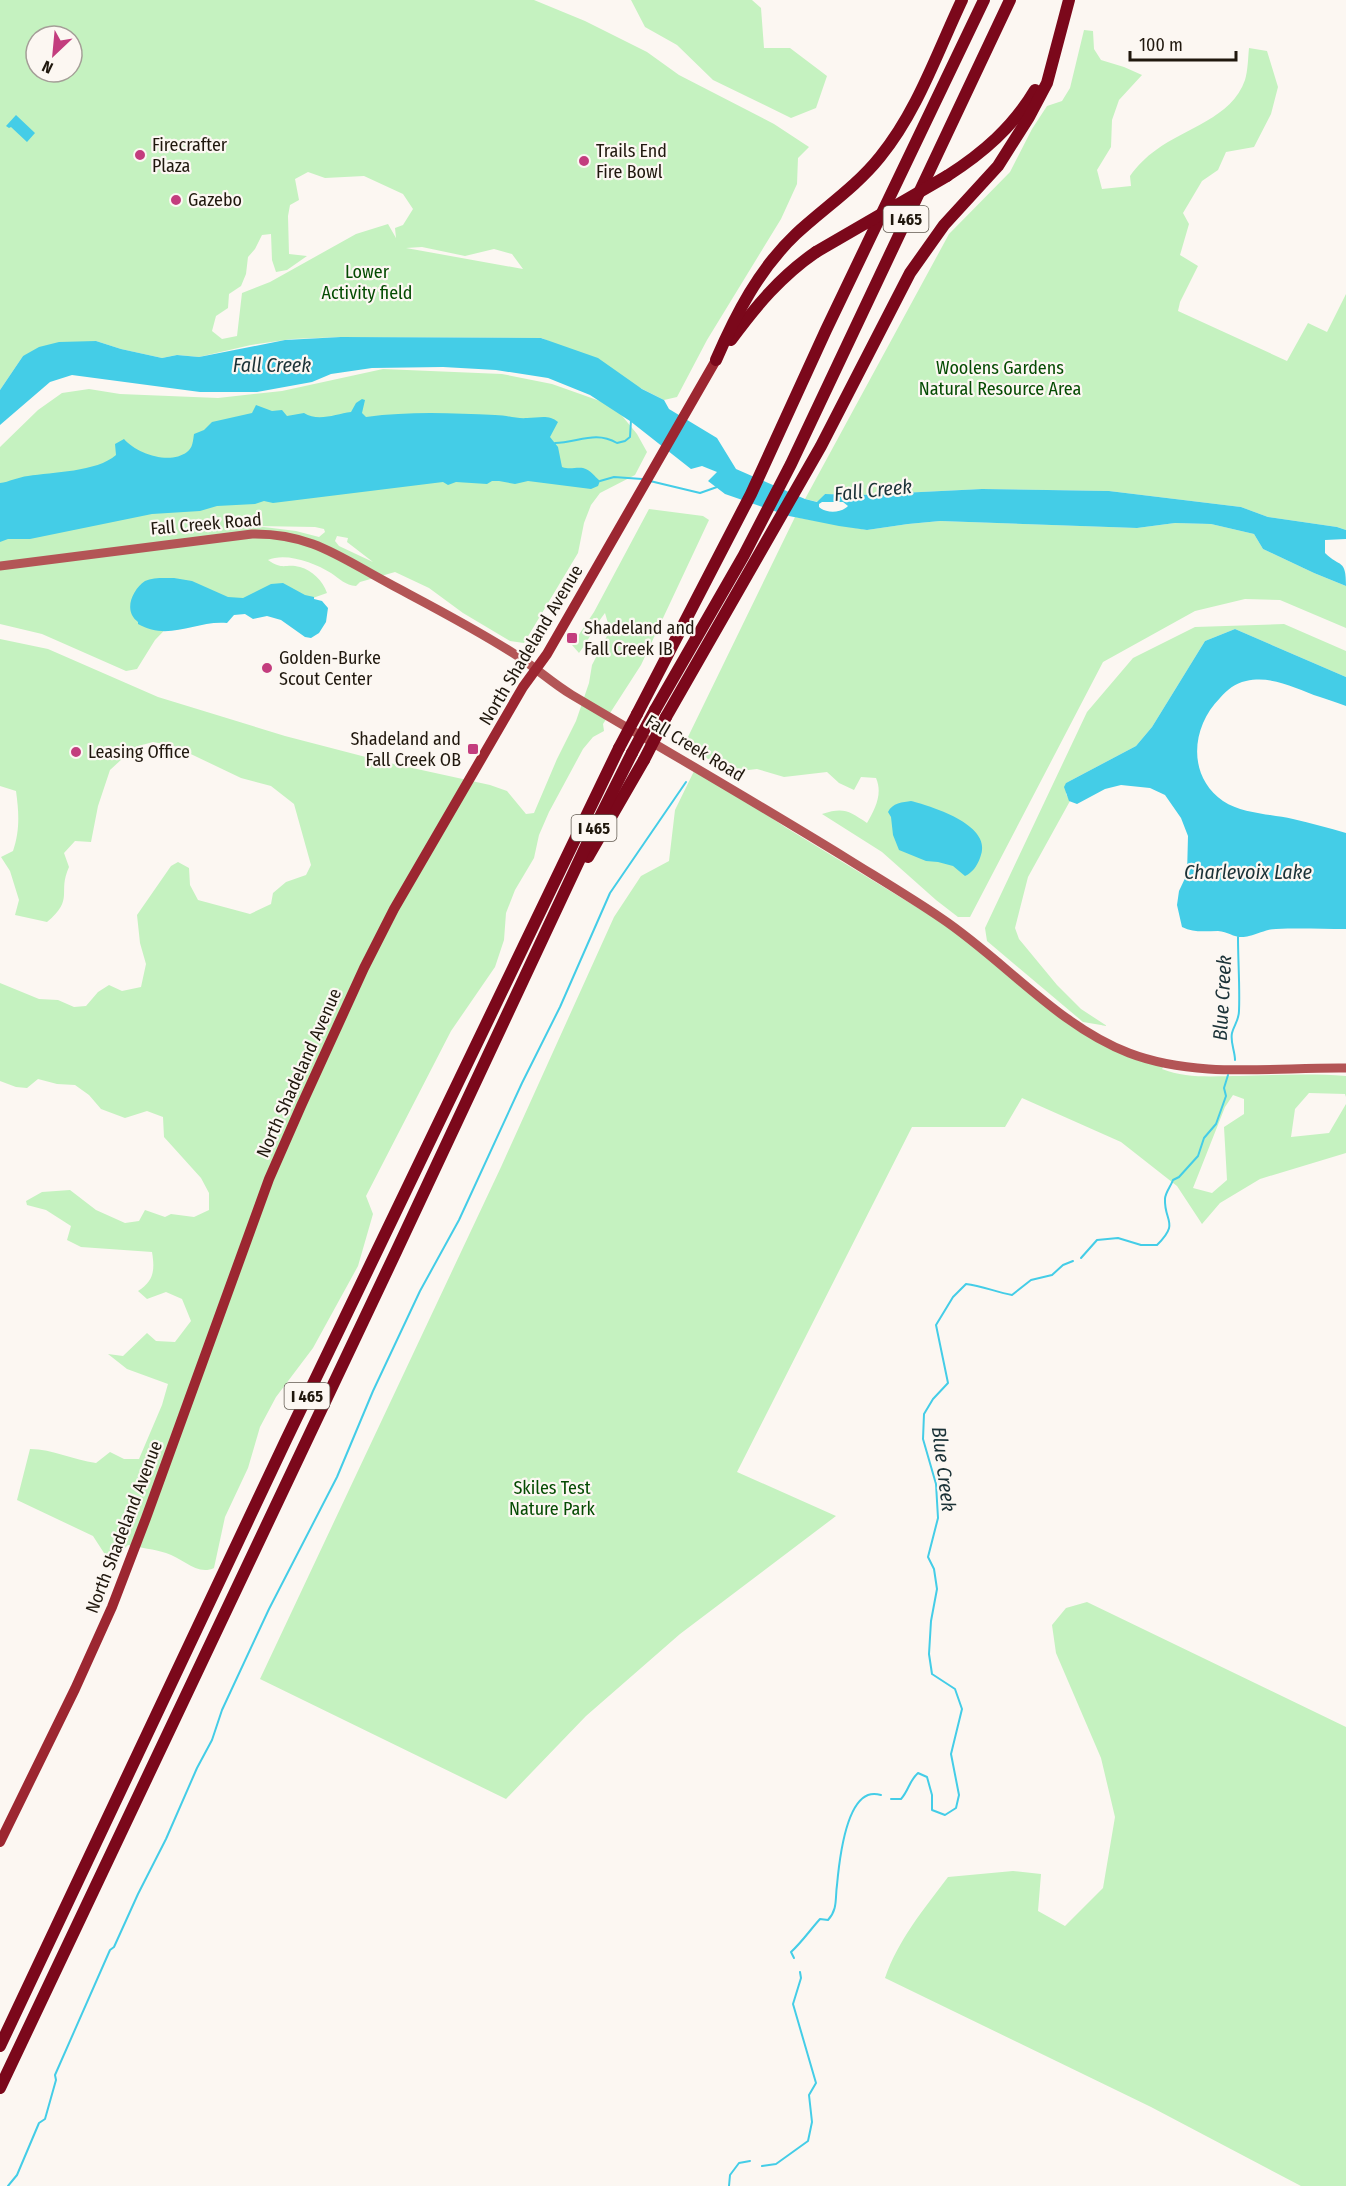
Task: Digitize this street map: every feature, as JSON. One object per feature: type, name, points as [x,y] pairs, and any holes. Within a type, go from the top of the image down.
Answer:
[{"type":"highway","points":[[716,360],[729,328],[754,284],[787,243],[853,186],[881,156],[903,124],[962,0]]},
{"type":"highway","name":"I 465","points":[[0,2046],[286,1440],[619,748],[723,549],[780,433],[826,330],[984,0]]},
{"type":"highway","name":"I 465","points":[[0,2088],[560,904],[592,831],[632,753],[661,714],[750,558],[791,464],[1010,0]]},
{"type":"highway","points":[[560,904],[644,760],[661,714],[734,600],[750,558],[821,446],[910,273],[933,238],[998,166],[1011,147],[1047,83],[1070,0]]},
{"type":"highway","points":[[716,360],[766,295],[786,275],[816,252],[947,176],[978,155],[1006,130],[1028,102],[1055,58]]},
{"type":"main road","name":"North Shadeland Avenue","points":[[0,1842],[75,1689],[109,1613],[146,1518],[269,1179],[364,968],[394,909],[716,360]]},
{"type":"main road","name":"Fall Creek Road","points":[[0,566],[257,534],[285,536],[315,544],[336,553],[518,656],[551,683],[706,773],[943,919],[1071,1020],[1118,1048],[1158,1062],[1193,1067],[1346,1068]]},
{"type":"green space","name":"Lower Activity field","points":[[0,0],[534,0],[585,21],[647,52],[679,75],[774,124],[809,147],[798,158],[797,184],[781,219],[707,340],[677,397],[664,400],[542,338],[341,337],[292,339],[251,345],[199,357],[177,355],[162,358],[96,341],[23,356],[0,390]],"holes":[[[308,172],[325,178],[364,176],[403,194],[413,209],[403,225],[395,228],[396,238],[388,224],[356,234],[270,282],[242,293],[237,336],[222,339],[212,331],[216,316],[228,308],[229,294],[241,286],[246,274],[248,257],[262,235],[271,234],[272,260],[276,272],[287,270],[307,256],[289,254],[288,216],[290,205],[299,200],[295,179]],[[422,247],[465,256],[494,249],[512,254],[523,269],[406,248]]]},
{"type":"green space","points":[[631,0],[752,0],[761,8],[764,48],[790,48],[827,76],[816,108],[791,118],[713,80],[677,45],[645,27]]},
{"type":"green space","name":"Woolens Gardens Natural Resource Area","points":[[1084,30],[1093,31],[1094,49],[1101,60],[1142,75],[1119,100],[1112,120],[1111,147],[1097,170],[1102,189],[1131,186],[1130,176],[1149,156],[1230,104],[1239,93],[1245,80],[1249,48],[1267,51],[1278,87],[1271,114],[1254,147],[1226,152],[1218,170],[1202,181],[1183,213],[1189,224],[1180,255],[1198,266],[1180,302],[1178,311],[1287,361],[1308,323],[1327,332],[1346,294],[1346,530],[1268,517],[1241,507],[1109,491],[982,489],[860,495],[825,494],[818,502],[805,499],[949,234],[1010,172],[1032,129],[1047,106],[1062,101],[1070,88]]},
{"type":"green space","points":[[383,369],[502,374],[552,384],[614,406],[637,434],[647,452],[635,475],[600,493],[591,505],[584,523],[578,553],[524,643],[510,641],[463,613],[429,588],[395,572],[360,582],[356,586],[346,583],[309,562],[283,557],[268,560],[281,566],[304,568],[313,573],[327,593],[310,599],[182,612],[155,640],[137,669],[126,671],[42,634],[0,624],[0,447],[38,410],[62,393],[89,389],[120,394],[218,398],[282,391]],"holes":[[[256,526],[315,527],[324,529],[325,532],[319,537],[296,531]],[[337,536],[348,538],[347,542],[373,562],[339,546],[335,541]]]},
{"type":"green space","points":[[649,509],[703,516],[709,520],[641,665],[603,724],[604,731],[593,737],[583,749],[549,812],[539,835],[534,858],[515,890],[506,913],[504,940],[495,967],[451,1031],[366,1196],[373,1214],[358,1266],[313,1348],[276,1397],[260,1427],[248,1468],[225,1517],[214,1568],[202,1570],[172,1555],[128,1545],[107,1566],[104,1553],[93,1536],[17,1500],[30,1449],[96,1463],[110,1452],[124,1459],[139,1459],[162,1405],[168,1384],[127,1369],[108,1354],[123,1356],[147,1333],[156,1341],[175,1342],[191,1321],[182,1299],[166,1292],[147,1299],[138,1291],[147,1283],[152,1274],[152,1252],[81,1247],[67,1240],[71,1226],[46,1210],[27,1205],[26,1201],[42,1192],[70,1190],[96,1210],[125,1223],[139,1221],[145,1210],[165,1217],[171,1214],[194,1217],[209,1210],[209,1193],[201,1178],[164,1137],[163,1117],[147,1111],[125,1118],[101,1109],[89,1095],[75,1085],[57,1084],[38,1079],[27,1088],[0,1081],[0,983],[39,999],[58,1000],[74,1007],[86,1006],[98,992],[109,985],[122,991],[141,987],[146,964],[140,943],[137,915],[171,866],[178,862],[189,868],[190,885],[198,900],[250,914],[271,904],[273,893],[286,882],[306,875],[311,865],[294,804],[271,786],[241,778],[174,746],[153,742],[135,747],[110,770],[98,806],[91,842],[75,841],[64,853],[69,867],[61,907],[47,922],[15,915],[19,900],[10,871],[1,857],[13,851],[17,836],[18,807],[16,791],[0,786],[0,639],[48,649],[158,697],[285,736],[385,762],[490,785],[507,791],[526,814],[534,813],[576,721],[589,683],[592,665],[610,630],[605,613],[579,653],[572,645],[594,612]]},
{"type":"green space","points":[[795,517],[867,530],[940,521],[1137,528],[1175,523],[1211,524],[1254,534],[1263,549],[1346,586],[1346,628],[1280,600],[1245,599],[1195,611],[1103,662],[970,917],[958,917],[882,852],[822,814],[846,811],[867,823],[878,796],[876,778],[861,777],[854,790],[839,783],[827,772],[784,777],[757,769],[740,771],[728,762],[708,759],[686,741]]},
{"type":"green space","points":[[1284,624],[1346,651],[1346,677],[1235,629],[1205,641],[1152,727],[1136,746],[1066,783],[1066,794],[1070,801],[1028,877],[1015,928],[1019,939],[1057,985],[1081,1009],[1107,1026],[1083,1022],[987,941],[985,928],[1087,712],[1133,658],[1195,627]]},
{"type":"green space","name":"Skiles Test Nature Park","points":[[696,767],[785,827],[969,939],[1036,993],[1109,1044],[1165,1064],[1162,1069],[1201,1076],[1306,1074],[1346,1076],[1346,1097],[1345,1094],[1309,1093],[1295,1109],[1291,1137],[1329,1133],[1346,1104],[1346,1153],[1260,1179],[1220,1203],[1202,1224],[1177,1186],[1121,1142],[1022,1098],[1005,1127],[912,1127],[737,1472],[836,1516],[680,1634],[586,1716],[506,1799],[260,1679],[501,1167],[614,917],[641,876],[669,861],[675,810]],"holes":[[[1233,1095],[1244,1099],[1244,1114],[1224,1127],[1227,1180],[1212,1193],[1193,1188],[1225,1107]]]},
{"type":"green space","points":[[1087,1602],[1346,1727],[1346,2186],[1301,2186],[1151,2107],[885,1978],[904,1938],[948,1877],[1013,1871],[1041,1874],[1038,1911],[1065,1926],[1103,1888],[1115,1817],[1101,1758],[1056,1653],[1052,1625],[1066,1608]]},
{"type":"water","points":[[16,115],[35,133],[27,142],[11,127],[6,126]]},
{"type":"water","name":"Fall Creek","points":[[341,337],[541,338],[598,358],[642,389],[664,400],[669,409],[717,438],[736,469],[805,499],[817,502],[825,494],[860,495],[982,489],[1109,491],[1241,507],[1268,517],[1346,530],[1346,539],[1325,540],[1325,553],[1343,567],[1346,586],[1263,549],[1254,534],[1211,524],[1175,523],[1137,528],[940,521],[867,530],[789,516],[725,494],[708,481],[717,472],[702,466],[691,469],[630,421],[590,395],[548,378],[496,370],[443,367],[372,368],[331,374],[312,382],[257,392],[200,392],[72,375],[50,382],[0,425],[0,390],[23,356],[39,347],[59,342],[96,341],[162,358],[177,355],[199,357],[285,340]],"holes":[[[822,502],[843,502],[848,506],[838,511],[830,512],[819,507]]]},
{"type":"water","points":[[362,399],[365,400],[362,413],[366,417],[430,413],[551,418],[558,422],[550,437],[558,447],[562,467],[586,469],[600,481],[598,486],[591,489],[528,481],[515,484],[499,481],[487,484],[456,482],[448,485],[443,482],[273,503],[264,501],[255,504],[217,506],[200,511],[152,514],[30,539],[8,539],[0,542],[0,483],[98,465],[116,455],[115,444],[124,439],[137,449],[154,456],[172,458],[180,456],[190,448],[194,434],[204,430],[212,422],[252,413],[256,405],[272,411],[282,410],[287,416],[304,413],[309,416],[327,417],[351,412],[356,403]]},
{"type":"water","points":[[174,578],[192,581],[228,597],[243,598],[271,584],[283,583],[322,601],[328,608],[326,622],[319,633],[311,638],[305,637],[281,620],[267,616],[253,619],[245,614],[234,615],[227,623],[204,624],[172,631],[149,629],[138,624],[130,607],[136,590],[148,580]]},
{"type":"water","name":"Charlevoix Lake","points":[[1235,629],[1346,677],[1346,706],[1275,681],[1256,680],[1238,683],[1225,692],[1210,710],[1203,723],[1197,751],[1203,778],[1211,791],[1223,801],[1248,811],[1293,819],[1346,833],[1346,929],[1272,929],[1240,937],[1218,931],[1186,929],[1182,927],[1177,905],[1179,891],[1187,874],[1188,836],[1181,818],[1165,795],[1150,788],[1121,785],[1105,789],[1077,804],[1069,801],[1064,787],[1066,783],[1136,746],[1152,727],[1205,641]]},
{"type":"water","points":[[911,801],[947,813],[971,827],[979,836],[982,847],[980,858],[970,873],[965,876],[953,866],[926,861],[899,850],[888,812],[895,805]]},
{"type":"waterway","points":[[555,443],[594,437],[609,439],[617,443],[625,441],[630,437],[631,420]]},
{"type":"waterway","points":[[600,481],[614,477],[642,479]]},
{"type":"waterway","points":[[650,481],[700,493],[717,487]]},
{"type":"waterway","points":[[8,2186],[17,2175],[39,2123],[45,2119],[56,2080],[55,2075],[110,1950],[114,1947],[166,1839],[269,1609],[337,1477],[373,1391],[420,1291],[459,1220],[560,1007],[610,893],[686,782]]},
{"type":"waterway","name":"Blue Creek","points":[[1235,1060],[1232,1036],[1239,1011],[1238,937]]},
{"type":"waterway","name":"Blue Creek","points":[[1081,1258],[1097,1240],[1118,1238],[1141,1245],[1157,1245],[1164,1237],[1169,1226],[1165,1207],[1166,1194],[1173,1180],[1179,1177],[1198,1156],[1204,1138],[1216,1124],[1226,1096],[1224,1088],[1228,1075]]},
{"type":"waterway","name":"Blue Creek","points":[[891,1799],[901,1799],[918,1773],[927,1777],[932,1795],[932,1810],[945,1815],[956,1808],[959,1795],[951,1754],[962,1709],[955,1689],[932,1674],[929,1654],[931,1621],[937,1589],[934,1569],[928,1557],[938,1518],[936,1484],[923,1439],[924,1414],[933,1399],[948,1383],[936,1325],[953,1297],[966,1284],[1012,1295],[1031,1280],[1052,1275],[1063,1265],[1073,1261]]},
{"type":"waterway","name":"Blue Creek","points":[[794,1958],[791,1952],[820,1919],[828,1920],[833,1912],[842,1849],[854,1810],[868,1795],[881,1795]]},
{"type":"waterway","name":"Blue Creek","points":[[762,2166],[776,2164],[808,2141],[812,2122],[809,2095],[816,2083],[793,2004],[801,1978],[800,1972]]},
{"type":"waterway","name":"Blue Creek","points":[[729,2186],[730,2175],[739,2163],[750,2161]]},
{"type":"place","name":"Firecrafter Plaza","points":[[140,155]]},
{"type":"place","name":"Trails End Fire Bowl","points":[[584,161]]},
{"type":"place","name":"Gazebo","points":[[176,200]]},
{"type":"place","name":"Shadeland and Fall Creek IB","points":[[572,638]]},
{"type":"place","name":"Golden-Burke Scout Center","points":[[267,668]]},
{"type":"place","name":"Shadeland and Fall Creek OB","points":[[473,749]]},
{"type":"place","name":"Leasing Office","points":[[76,752]]}]
